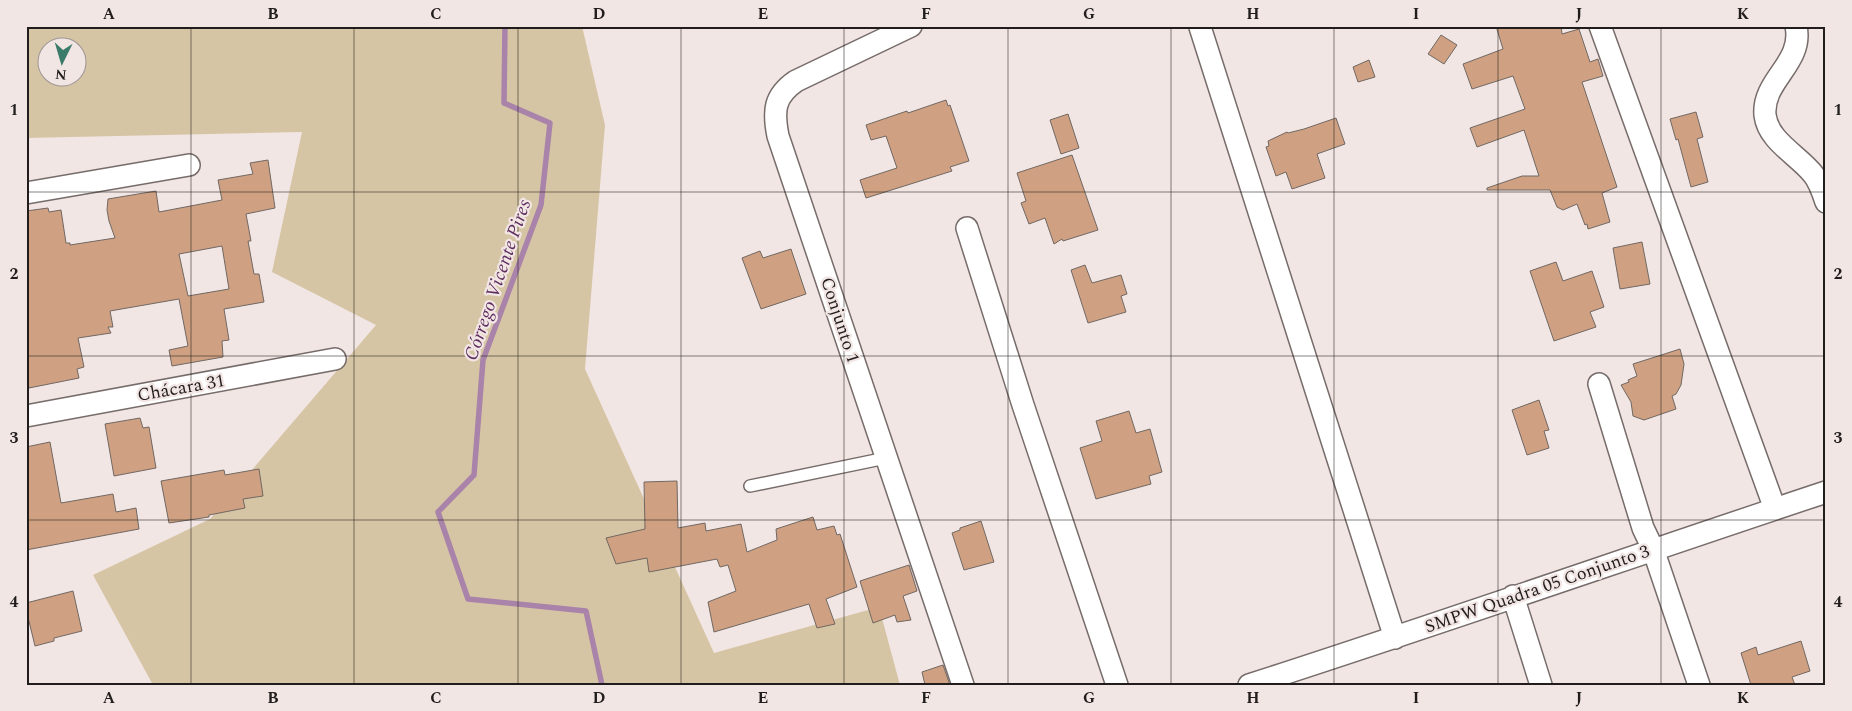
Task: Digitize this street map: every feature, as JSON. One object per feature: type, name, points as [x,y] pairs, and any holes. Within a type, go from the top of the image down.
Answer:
[{"type":"street","name":"Conjunto 1","points":[[911,26],[785,88],[777,103],[776,115],[778,136],[962,685]]},
{"type":"street","points":[[1600,26],[1736,398],[1765,486],[1775,509]]},
{"type":"street","points":[[1796,26],[1797,47],[1772,88],[1766,102],[1767,123],[1775,137],[1814,175],[1826,202]]},
{"type":"street","points":[[1200,27],[1395,638]]},
{"type":"street","points":[[26,193],[189,165]]},
{"type":"street","points":[[967,228],[1026,415],[1117,685]]},
{"type":"street","name":"Chácara 31","points":[[26,416],[335,359]]},
{"type":"street","points":[[1599,384],[1643,528],[1653,549],[1699,685]]},
{"type":"street","name":"SMPW Quadra 05 Conjunto 3","points":[[1249,685],[1395,638],[1513,596],[1826,492]]},
{"type":"street","points":[[1513,596],[1541,685]]},
{"type":"lane","points":[[750,486],[886,458]]},
{"type":"shaded area","points":[[26,26],[582,26],[605,125],[585,369],[714,653],[879,607],[900,685],[153,685],[93,575],[210,519],[376,325],[272,272],[302,132],[26,138]]},
{"type":"building","points":[[1496,26],[1561,26],[1562,34],[1579,29],[1590,62],[1598,59],[1603,76],[1582,82],[1617,187],[1602,193],[1610,222],[1588,229],[1577,204],[1563,210],[1557,207],[1550,190],[1487,190],[1487,188],[1522,176],[1539,176],[1524,130],[1477,147],[1470,128],[1525,109],[1513,76],[1472,89],[1463,64],[1503,49]]},
{"type":"building","points":[[1441,35],[1457,45],[1444,64],[1428,54]]},
{"type":"building","points":[[1369,60],[1375,77],[1358,82],[1353,67]]},
{"type":"building","points":[[946,100],[948,106],[950,105],[969,161],[950,167],[952,171],[866,198],[860,180],[897,168],[886,136],[871,140],[866,125]]},
{"type":"building","points":[[1696,112],[1703,137],[1697,139],[1708,182],[1691,187],[1678,139],[1676,140],[1670,119]]},
{"type":"building","points":[[1068,114],[1079,148],[1061,154],[1050,120]]},
{"type":"building","points":[[1336,118],[1345,144],[1317,154],[1325,178],[1292,189],[1286,172],[1276,176],[1266,147],[1269,146],[1268,141],[1287,132],[1304,129]]},
{"type":"building","points":[[1072,155],[1098,230],[1063,241],[1062,239],[1054,244],[1045,218],[1029,224],[1021,203],[1026,201],[1017,173]]},
{"type":"building","points":[[268,160],[275,208],[246,214],[251,241],[248,241],[254,274],[259,274],[264,302],[224,309],[229,340],[222,341],[223,357],[172,366],[169,350],[188,346],[179,299],[110,311],[113,327],[108,327],[111,333],[78,338],[84,367],[77,369],[79,378],[29,388],[26,375],[26,211],[48,208],[49,212],[61,210],[66,243],[70,243],[70,245],[115,238],[107,210],[108,199],[156,191],[159,212],[222,200],[218,180],[253,174],[250,163]],"holes":[[[222,246],[229,289],[188,296],[179,254]]]},
{"type":"building","points":[[1642,242],[1650,284],[1620,289],[1613,248]]},
{"type":"building","points":[[791,249],[806,294],[761,309],[742,258],[760,251],[763,258]]},
{"type":"building","points":[[1556,262],[1563,281],[1592,271],[1604,307],[1590,312],[1596,327],[1554,341],[1530,271]]},
{"type":"building","points":[[1085,265],[1092,283],[1121,275],[1127,294],[1121,296],[1126,312],[1088,323],[1071,270]]},
{"type":"building","points":[[1680,349],[1684,364],[1681,385],[1676,394],[1672,396],[1676,409],[1644,420],[1633,416],[1631,402],[1621,385],[1637,376],[1633,364]]},
{"type":"building","points":[[1539,400],[1549,430],[1544,431],[1549,448],[1527,455],[1512,410]]},
{"type":"building","points":[[1129,411],[1136,433],[1150,429],[1162,472],[1149,476],[1151,484],[1096,499],[1080,448],[1102,441],[1096,421]]},
{"type":"building","points":[[140,418],[143,428],[149,427],[156,468],[114,476],[105,424]]},
{"type":"building","points":[[50,442],[61,503],[113,494],[116,512],[136,508],[139,529],[26,550],[26,447]]},
{"type":"building","points":[[259,469],[263,496],[243,499],[245,508],[209,515],[209,517],[169,523],[161,481],[224,470],[225,475]]},
{"type":"building","points":[[677,481],[678,528],[705,523],[706,531],[741,524],[747,552],[777,540],[776,529],[813,517],[817,530],[834,526],[837,535],[840,534],[857,587],[826,599],[835,624],[817,628],[809,604],[714,632],[708,602],[736,591],[728,565],[720,567],[717,559],[649,572],[647,558],[616,564],[606,538],[645,529],[644,482]]},
{"type":"building","points":[[981,521],[994,562],[964,570],[952,533],[960,530],[960,528]]},
{"type":"building","points":[[909,565],[917,591],[903,596],[911,620],[897,622],[895,615],[873,623],[860,581]]},
{"type":"building","points":[[73,591],[82,631],[54,638],[54,641],[35,646],[26,603]]},
{"type":"building","points":[[1801,641],[1810,671],[1792,677],[1795,685],[1751,685],[1741,653],[1756,647],[1758,655]]},
{"type":"building","points":[[943,665],[950,685],[925,685],[922,672]]},
{"type":"waterway","name":"Córrego Vicente Pires","points":[[505,26],[504,103],[550,123],[541,205],[483,360],[474,475],[438,512],[468,599],[586,611],[602,685]]}]
